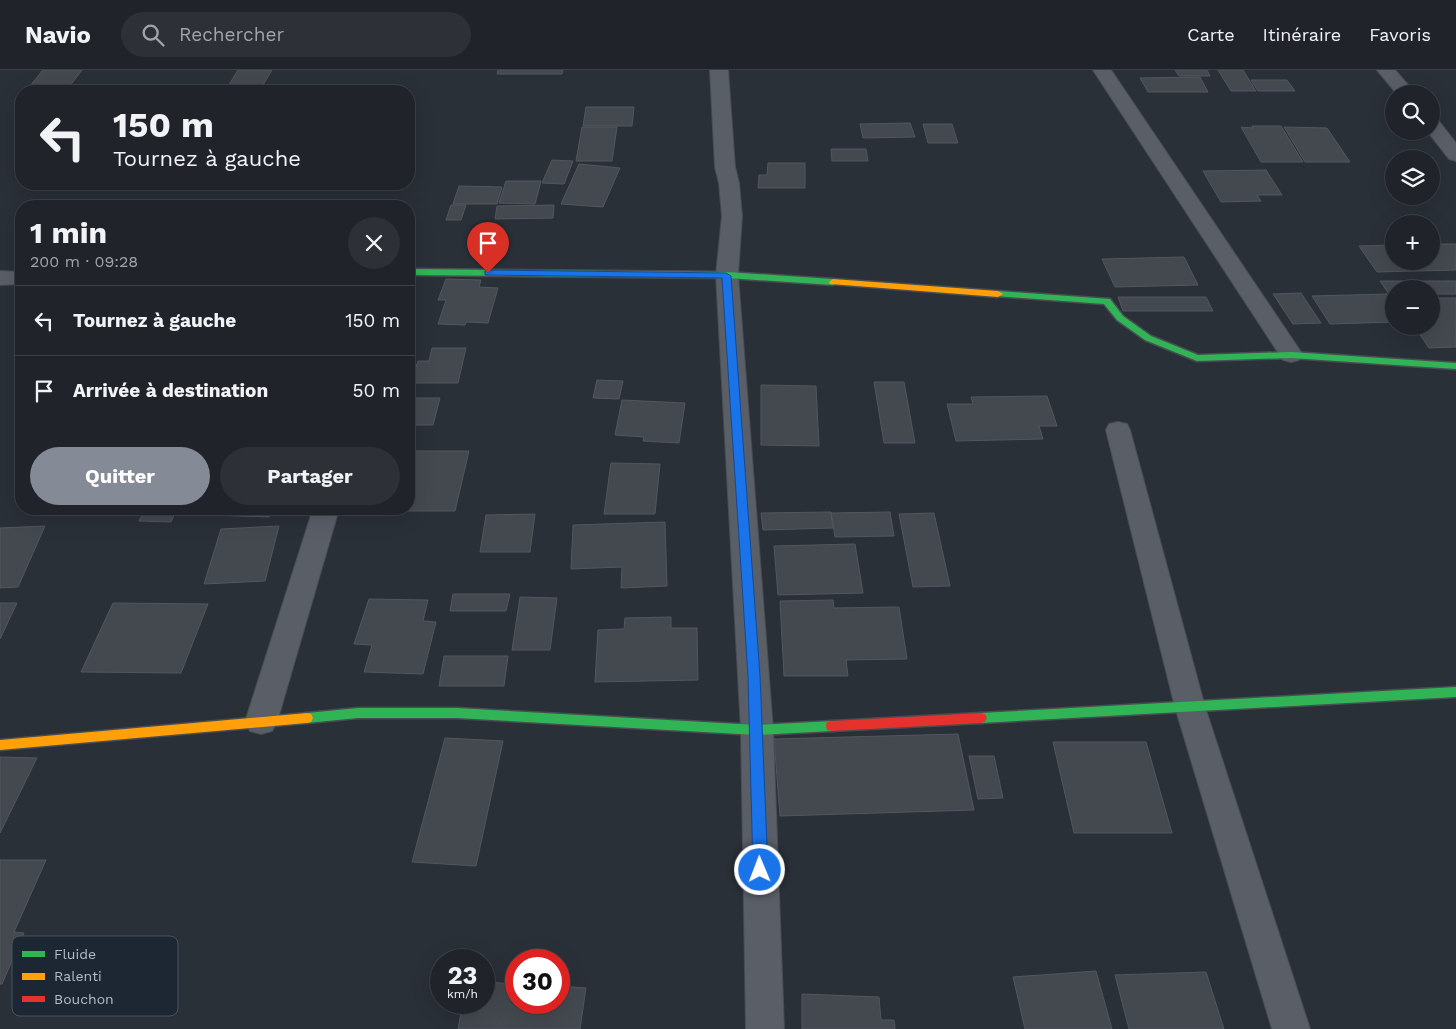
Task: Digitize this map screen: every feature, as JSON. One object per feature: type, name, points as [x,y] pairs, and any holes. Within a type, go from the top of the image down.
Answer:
[{"type":"street","points":[[720,70],[725,167],[729,183],[732,216],[726,276],[757,730],[765,1029]]},
{"type":"street","points":[[1102,70],[1291,355]]},
{"type":"street","points":[[1386,70],[1399,85]]},
{"type":"street","points":[[1443,132],[1456,155]]},
{"type":"street","points":[[415,272],[726,276],[1107,301],[1120,318],[1148,338],[1197,358],[1291,355],[1456,366]]},
{"type":"street","points":[[0,278],[15,278]]},
{"type":"street","points":[[1118,430],[1190,707],[1291,1029]]},
{"type":"street","points":[[261,722],[324,515]]},
{"type":"street","points":[[0,745],[358,713],[457,712],[757,730],[1456,692]]},
{"type":"building","points":[[43,70],[82,70],[71,85],[31,85]]},
{"type":"building","points":[[238,70],[272,70],[263,85],[229,85]]},
{"type":"building","points":[[498,70],[563,70],[562,74],[497,74]]},
{"type":"building","points":[[1175,70],[1207,70],[1210,76],[1179,76]]},
{"type":"building","points":[[1218,70],[1243,70],[1256,91],[1231,91]]},
{"type":"building","points":[[1200,77],[1208,92],[1148,92],[1140,78]]},
{"type":"building","points":[[1251,80],[1287,80],[1295,91],[1258,91]]},
{"type":"building","points":[[586,107],[634,107],[632,126],[583,126]]},
{"type":"building","points":[[910,123],[915,137],[863,138],[860,124]]},
{"type":"building","points":[[923,124],[952,124],[958,143],[928,143]]},
{"type":"building","points":[[1252,126],[1281,126],[1303,162],[1261,162],[1241,127],[1253,128]]},
{"type":"building","points":[[582,127],[617,127],[612,161],[576,161]]},
{"type":"building","points":[[1284,127],[1327,128],[1350,162],[1305,162]]},
{"type":"building","points":[[831,149],[866,149],[868,161],[832,161]]},
{"type":"building","points":[[552,160],[573,161],[564,184],[542,183]]},
{"type":"building","points":[[768,163],[805,163],[805,188],[758,188],[759,175],[767,175]]},
{"type":"building","points":[[579,164],[620,168],[603,207],[561,204]]},
{"type":"building","points":[[1266,170],[1282,195],[1257,195],[1261,201],[1221,202],[1203,171]]},
{"type":"building","points":[[506,181],[541,181],[535,204],[499,203]]},
{"type":"building","points":[[459,186],[502,187],[497,204],[453,204]]},
{"type":"building","points":[[451,205],[466,205],[461,220],[446,220]]},
{"type":"building","points":[[554,205],[553,218],[495,219],[497,206]]},
{"type":"building","points":[[1440,244],[1456,244],[1456,270],[1377,272],[1359,246],[1385,245],[1385,270],[1440,270]]},
{"type":"building","points":[[1184,257],[1198,285],[1115,287],[1102,259]]},
{"type":"building","points":[[446,279],[481,280],[479,287],[498,288],[488,323],[466,322],[465,325],[438,324],[446,300],[438,300]]},
{"type":"building","points":[[1380,281],[1385,281],[1385,288]]},
{"type":"building","points":[[1440,281],[1456,281],[1456,294],[1440,294]]},
{"type":"building","points":[[1301,293],[1321,323],[1293,324],[1273,294]]},
{"type":"building","points":[[1385,294],[1385,322],[1330,324],[1312,296]]},
{"type":"building","points":[[1118,297],[1206,297],[1213,311],[1123,311]]},
{"type":"building","points":[[1440,298],[1456,298],[1456,347],[1429,348],[1420,335],[1440,335]]},
{"type":"building","points":[[432,348],[466,348],[458,383],[415,383],[415,370],[418,361],[429,361]]},
{"type":"building","points":[[597,380],[623,381],[619,399],[593,398]]},
{"type":"building","points":[[874,382],[904,382],[915,443],[884,443]]},
{"type":"building","points":[[761,385],[816,386],[819,446],[761,445]]},
{"type":"building","points":[[1047,396],[1057,426],[1039,426],[1043,439],[956,441],[947,404],[973,404],[971,397]]},
{"type":"building","points":[[415,398],[440,398],[433,425],[415,425]]},
{"type":"building","points":[[622,400],[685,403],[679,443],[643,441],[644,437],[615,435]]},
{"type":"building","points":[[415,451],[469,451],[455,511],[415,511]]},
{"type":"building","points":[[611,463],[660,464],[655,514],[604,514]]},
{"type":"building","points":[[831,512],[833,528],[763,530],[761,513]]},
{"type":"building","points":[[890,512],[894,536],[835,537],[831,513]]},
{"type":"building","points":[[934,513],[950,586],[913,587],[899,514]]},
{"type":"building","points":[[535,514],[530,552],[480,552],[486,515]]},
{"type":"building","points":[[142,515],[174,515],[171,522],[139,521]]},
{"type":"building","points":[[207,515],[270,515],[269,517]]},
{"type":"building","points":[[665,522],[667,586],[621,588],[622,567],[571,569],[573,525]]},
{"type":"building","points":[[45,526],[18,587],[0,588],[0,528]]},
{"type":"building","points":[[279,526],[265,581],[204,584],[221,529]]},
{"type":"building","points":[[855,544],[863,593],[778,595],[774,546]]},
{"type":"building","points":[[453,594],[510,594],[506,611],[450,611]]},
{"type":"building","points":[[520,597],[557,598],[550,650],[512,650]]},
{"type":"building","points":[[369,599],[428,600],[423,621],[436,622],[423,674],[364,672],[372,645],[354,644]]},
{"type":"building","points":[[833,600],[834,608],[899,607],[907,659],[846,660],[848,676],[784,676],[780,601]]},
{"type":"building","points":[[0,603],[17,603],[0,639]]},
{"type":"building","points":[[113,603],[208,604],[181,673],[81,672]]},
{"type":"building","points":[[671,617],[671,628],[697,628],[698,680],[595,682],[598,630],[624,629],[625,618]]},
{"type":"building","points":[[444,656],[508,656],[504,686],[439,686]]},
{"type":"building","points":[[958,734],[974,810],[780,816],[774,739]]},
{"type":"building","points":[[445,738],[503,741],[476,866],[412,862]]},
{"type":"building","points":[[1053,742],[1146,742],[1172,833],[1074,833]]},
{"type":"building","points":[[969,756],[994,756],[1003,798],[978,799]]},
{"type":"building","points":[[0,757],[37,758],[0,833]]},
{"type":"building","points":[[0,860],[46,860],[14,932],[24,933],[23,936],[12,936],[12,961],[2,984],[0,984]]},
{"type":"building","points":[[1096,971],[1112,1029],[1025,1029],[1013,977]]},
{"type":"building","points":[[1206,972],[1224,1029],[1129,1029],[1115,975]]},
{"type":"building","points":[[495,983],[505,983],[505,1014],[570,1014],[570,987],[586,988],[580,1029],[458,1029],[461,1014],[495,1014]]},
{"type":"building","points":[[802,994],[879,997],[881,1020],[894,1020],[895,1029],[802,1029]]},
{"type":"traffic: fast","points":[[415,272],[727,275],[833,282]]},
{"type":"traffic: fast","points":[[998,294],[1107,301],[1120,318],[1148,338],[1197,358],[1291,355],[1456,366]]},
{"type":"traffic: fast","points":[[981,718],[1456,692]]},
{"type":"traffic: fast","points":[[307,718],[358,713],[457,713],[757,730],[832,726]]},
{"type":"traffic: slow","points":[[833,282],[998,294]]},
{"type":"traffic: slow","points":[[0,745],[307,718]]},
{"type":"traffic: jam","points":[[832,726],[981,718]]},
{"type":"route","points":[[488,273],[726,276],[754,676],[760,870]]}]
